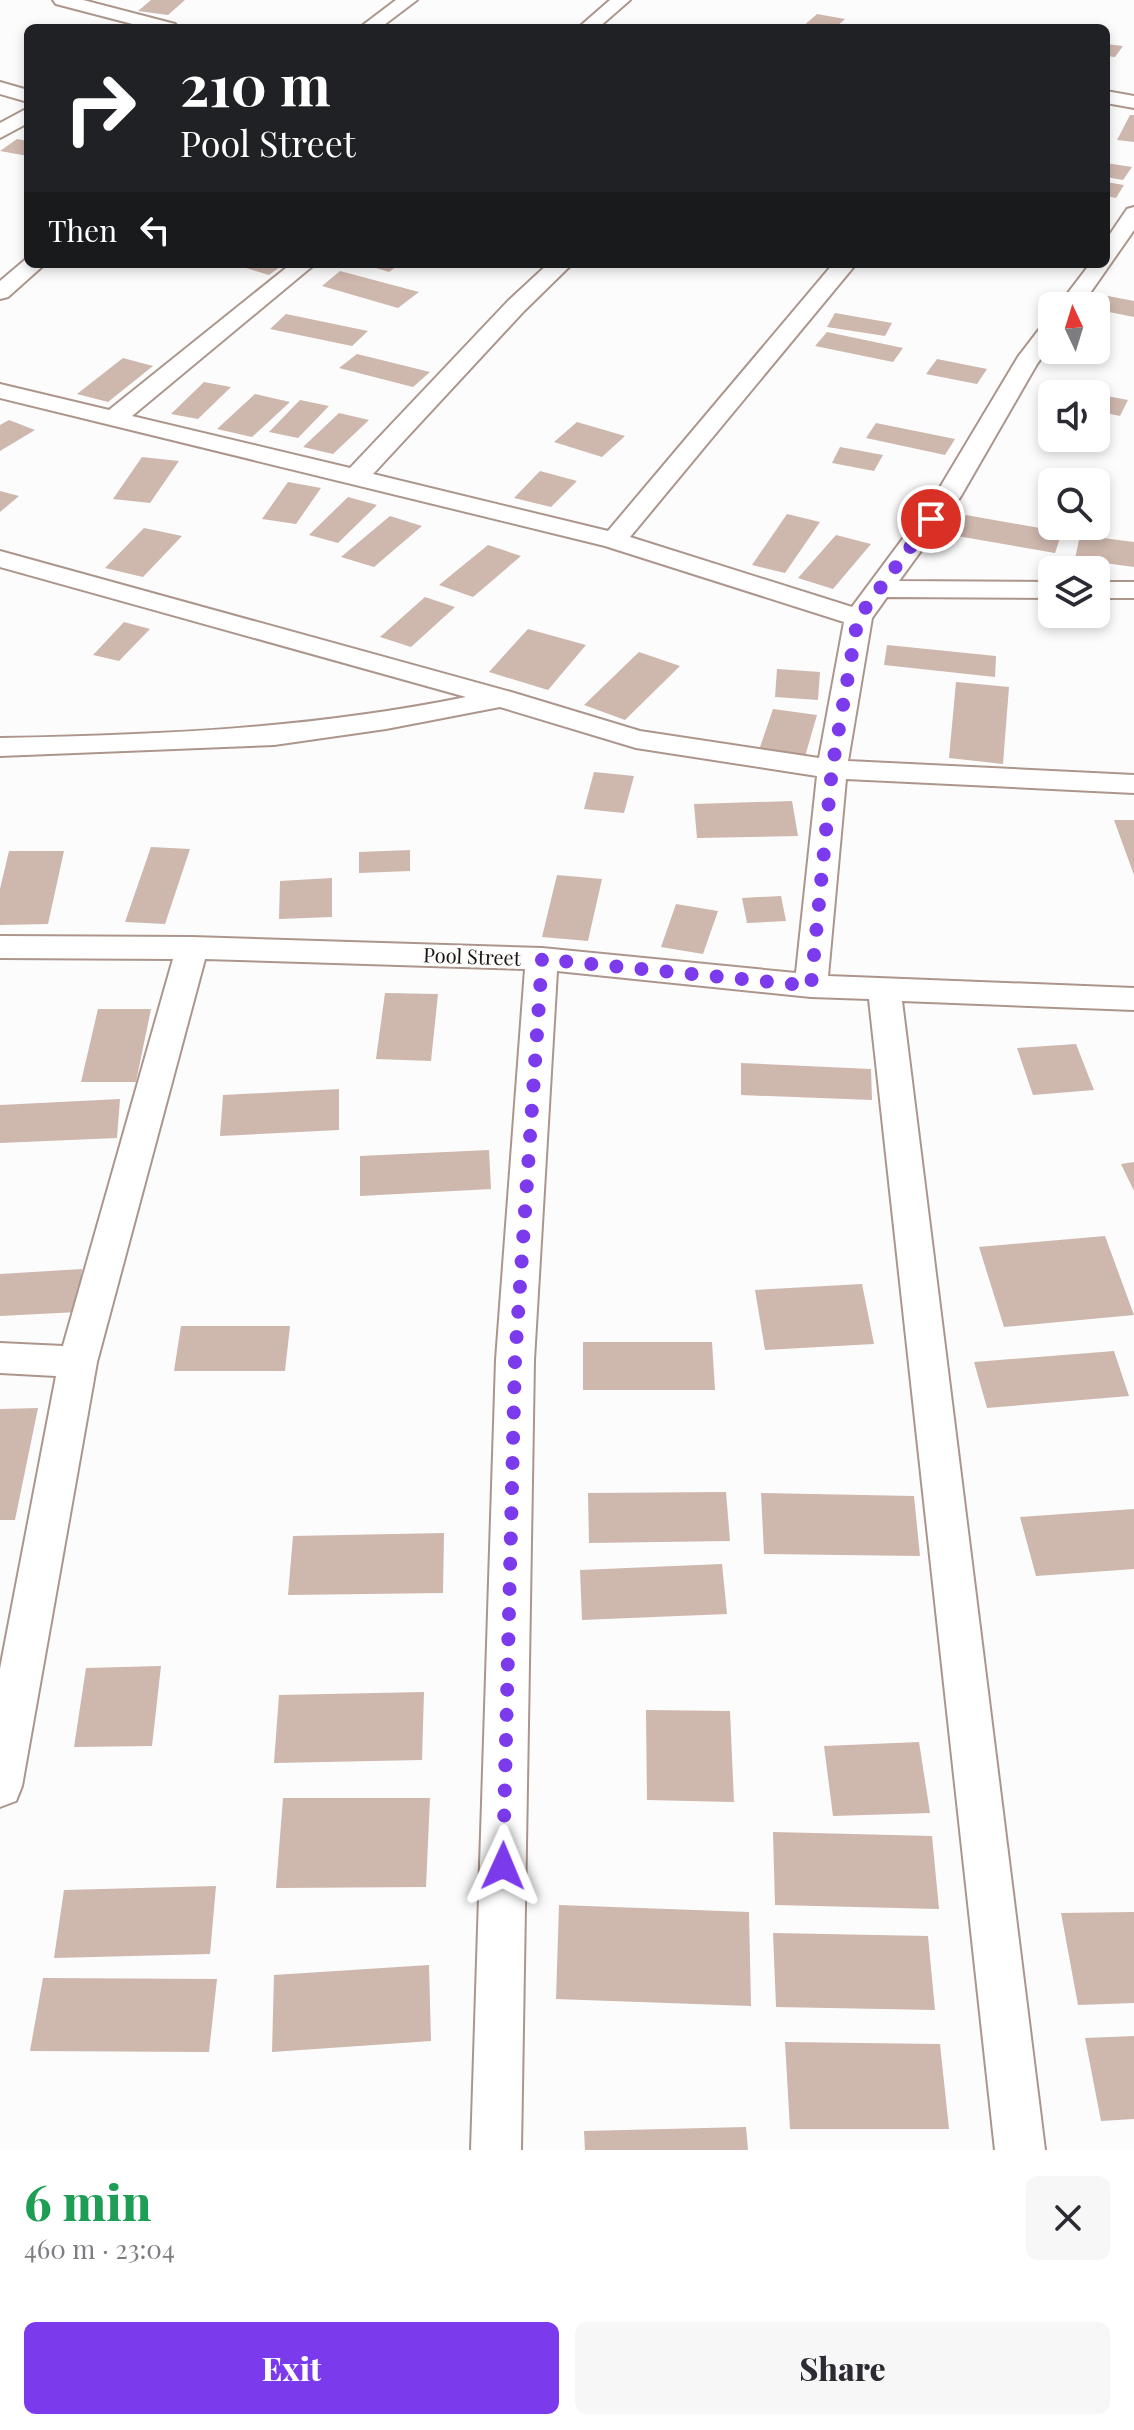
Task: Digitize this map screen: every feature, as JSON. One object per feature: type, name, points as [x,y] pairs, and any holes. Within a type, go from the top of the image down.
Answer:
[{"type":"street","points":[[62,0],[154,24]]},
{"type":"street","points":[[374,24],[408,0]]},
{"type":"street","points":[[592,24],[621,0]]},
{"type":"street","points":[[0,88],[24,95]]},
{"type":"street","points":[[1110,98],[1134,102]]},
{"type":"street","points":[[0,132],[24,117]]},
{"type":"street","points":[[1110,251],[1134,213]]},
{"type":"street","points":[[0,292],[29,268]]},
{"type":"street","points":[[114,418],[299,268]]},
{"type":"street","points":[[356,477],[516,306],[557,268]]},
{"type":"street","points":[[614,540],[842,268]]},
{"type":"street","points":[[1080,292],[1098,268]]},
{"type":"street","points":[[811,986],[832,769],[858,618],[948,496],[1038,346]]},
{"type":"street","points":[[0,391],[614,540],[858,618]]},
{"type":"street","points":[[0,559],[501,698],[636,739],[832,769],[1134,784]]},
{"type":"street","points":[[879,589],[1038,590]]},
{"type":"street","points":[[1110,590],[1134,590]]},
{"type":"street","points":[[0,747],[145,744],[276,736],[415,717],[501,698]]},
{"type":"street","name":"Pool Street","points":[[0,947],[192,948],[542,959],[811,986],[1134,999]]},
{"type":"street","points":[[3,1763],[78,1362],[192,948]]},
{"type":"street","points":[[496,2150],[515,1360],[542,959]]},
{"type":"street","points":[[884,989],[1020,2150]]},
{"type":"street","points":[[0,1358],[78,1362]]},
{"type":"building","points":[[151,0],[185,0],[168,15],[138,11]]},
{"type":"building","points":[[817,14],[845,19],[839,24],[806,24]]},
{"type":"building","points":[[1110,44],[1123,46],[1115,57],[1110,56]]},
{"type":"building","points":[[1130,115],[1134,115],[1134,142],[1117,140]]},
{"type":"building","points":[[17,139],[24,140],[24,155],[0,151]]},
{"type":"building","points":[[1110,164],[1132,167],[1123,180],[1110,178]]},
{"type":"building","points":[[1110,183],[1124,185],[1116,198],[1110,197]]},
{"type":"building","points":[[246,268],[279,268],[269,275]]},
{"type":"building","points":[[340,271],[419,292],[398,308],[322,286]]},
{"type":"building","points":[[1110,296],[1134,301],[1134,317],[1110,312]]},
{"type":"building","points":[[835,313],[892,323],[885,336],[827,327]]},
{"type":"building","points":[[286,314],[368,331],[352,346],[270,329]]},
{"type":"building","points":[[827,332],[903,348],[893,362],[815,346]]},
{"type":"building","points":[[357,354],[430,372],[413,387],[339,368]]},
{"type":"building","points":[[123,358],[153,366],[108,402],[77,394]]},
{"type":"building","points":[[937,359],[987,369],[977,384],[926,374]]},
{"type":"building","points":[[204,382],[231,387],[198,419],[171,414]]},
{"type":"building","points":[[255,394],[290,402],[252,437],[217,429]]},
{"type":"building","points":[[1110,397],[1128,400],[1120,416],[1110,414]]},
{"type":"building","points":[[300,400],[329,406],[298,438],[269,432]]},
{"type":"building","points":[[339,413],[369,420],[333,454],[303,447]]},
{"type":"building","points":[[9,420],[35,430],[0,451],[0,425]]},
{"type":"building","points":[[577,422],[625,436],[602,457],[554,442]]},
{"type":"building","points":[[876,423],[955,439],[945,455],[866,438]]},
{"type":"building","points":[[840,447],[883,455],[874,471],[832,463]]},
{"type":"building","points":[[142,457],[179,461],[150,503],[113,499]]},
{"type":"building","points":[[540,471],[577,481],[551,507],[514,498]]},
{"type":"building","points":[[288,482],[321,488],[296,524],[262,519]]},
{"type":"building","points":[[0,491],[19,496],[0,512]]},
{"type":"building","points":[[348,497],[377,505],[338,543],[309,535]]},
{"type":"building","points":[[787,514],[820,522],[785,573],[752,565]]},
{"type":"building","points":[[966,515],[1038,528],[1038,540],[1059,540],[1055,553],[957,536]]},
{"type":"building","points":[[390,516],[422,526],[374,567],[341,557]]},
{"type":"building","points":[[144,528],[182,536],[143,577],[105,568]]},
{"type":"building","points":[[836,535],[871,544],[833,589],[798,578]]},
{"type":"building","points":[[1079,540],[1134,542],[1134,567],[1110,564],[1110,556],[1076,556]]},
{"type":"building","points":[[488,545],[521,556],[473,597],[439,585]]},
{"type":"building","points":[[425,597],[455,607],[411,647],[380,637]]},
{"type":"building","points":[[124,622],[150,629],[119,661],[93,655]]},
{"type":"building","points":[[528,629],[586,645],[548,690],[489,672]]},
{"type":"building","points":[[887,645],[996,656],[995,677],[884,665]]},
{"type":"building","points":[[639,652],[680,666],[625,720],[584,705]]},
{"type":"building","points":[[777,669],[820,672],[818,700],[775,697]]},
{"type":"building","points":[[956,682],[1009,687],[1003,764],[949,758]]},
{"type":"building","points":[[773,709],[817,715],[804,760],[758,753]]},
{"type":"building","points":[[594,772],[634,776],[624,813],[584,809]]},
{"type":"building","points":[[792,801],[798,836],[697,838],[694,804]]},
{"type":"building","points":[[1114,820],[1134,820],[1134,875]]},
{"type":"building","points":[[151,847],[190,849],[165,924],[125,922]]},
{"type":"building","points":[[410,850],[410,871],[359,873],[359,852]]},
{"type":"building","points":[[9,851],[64,851],[48,924],[0,925],[0,889]]},
{"type":"building","points":[[557,875],[602,879],[588,941],[542,937]]},
{"type":"building","points":[[332,878],[332,917],[279,919],[280,881]]},
{"type":"building","points":[[781,896],[786,921],[747,923],[742,898]]},
{"type":"building","points":[[676,904],[718,911],[703,954],[661,947]]},
{"type":"building","points":[[385,993],[438,994],[431,1061],[376,1059]]},
{"type":"building","points":[[98,1009],[151,1009],[136,1082],[81,1082]]},
{"type":"building","points":[[1076,1044],[1094,1090],[1033,1095],[1017,1048]]},
{"type":"building","points":[[741,1063],[871,1069],[872,1100],[741,1095]]},
{"type":"building","points":[[339,1089],[339,1130],[220,1136],[223,1095]]},
{"type":"building","points":[[120,1099],[117,1138],[0,1143],[0,1105]]},
{"type":"building","points":[[489,1150],[491,1189],[360,1196],[360,1156]]},
{"type":"building","points":[[1134,1162],[1134,1191],[1121,1164]]},
{"type":"building","points":[[1105,1236],[1134,1315],[1004,1327],[979,1247]]},
{"type":"building","points":[[82,1269],[78,1312],[0,1316],[0,1274]]},
{"type":"building","points":[[862,1284],[874,1344],[765,1350],[755,1290]]},
{"type":"building","points":[[181,1326],[290,1326],[285,1371],[174,1371]]},
{"type":"building","points":[[583,1342],[712,1342],[715,1390],[583,1390]]},
{"type":"building","points":[[1114,1351],[1129,1396],[987,1408],[974,1362]]},
{"type":"building","points":[[38,1408],[15,1520],[0,1520],[0,1409]]},
{"type":"building","points":[[726,1492],[730,1541],[589,1543],[588,1493]]},
{"type":"building","points":[[761,1493],[914,1496],[920,1556],[764,1554]]},
{"type":"building","points":[[1134,1509],[1134,1569],[1036,1576],[1020,1517]]},
{"type":"building","points":[[444,1533],[443,1593],[288,1595],[293,1536]]},
{"type":"building","points":[[722,1564],[727,1614],[582,1620],[580,1570]]},
{"type":"building","points":[[161,1666],[152,1746],[74,1747],[86,1668]]},
{"type":"building","points":[[424,1692],[422,1760],[274,1763],[279,1695]]},
{"type":"building","points":[[646,1710],[730,1711],[734,1802],[647,1800]]},
{"type":"building","points":[[919,1742],[930,1813],[833,1816],[824,1746]]},
{"type":"building","points":[[283,1798],[430,1798],[426,1887],[276,1888]]},
{"type":"building","points":[[773,1832],[932,1836],[939,1909],[775,1905]]},
{"type":"building","points":[[216,1886],[210,1954],[54,1958],[64,1890]]},
{"type":"building","points":[[559,1905],[749,1912],[751,2006],[556,1999]]},
{"type":"building","points":[[1134,1912],[1134,2003],[1078,2005],[1061,1913]]},
{"type":"building","points":[[773,1933],[928,1936],[935,2010],[776,2007]]},
{"type":"building","points":[[429,1965],[431,2041],[272,2052],[274,1975]]},
{"type":"building","points":[[43,1978],[217,1979],[209,2052],[30,2051]]},
{"type":"building","points":[[1134,2036],[1134,2119],[1101,2121],[1085,2038]]},
{"type":"building","points":[[785,2042],[940,2044],[949,2129],[790,2129]]},
{"type":"building","points":[[746,2127],[748,2150],[585,2150],[584,2131]]},
{"type":"route","points":[[503,1866],[515,1360],[542,959],[811,986],[832,769],[858,618],[931,519]]}]
